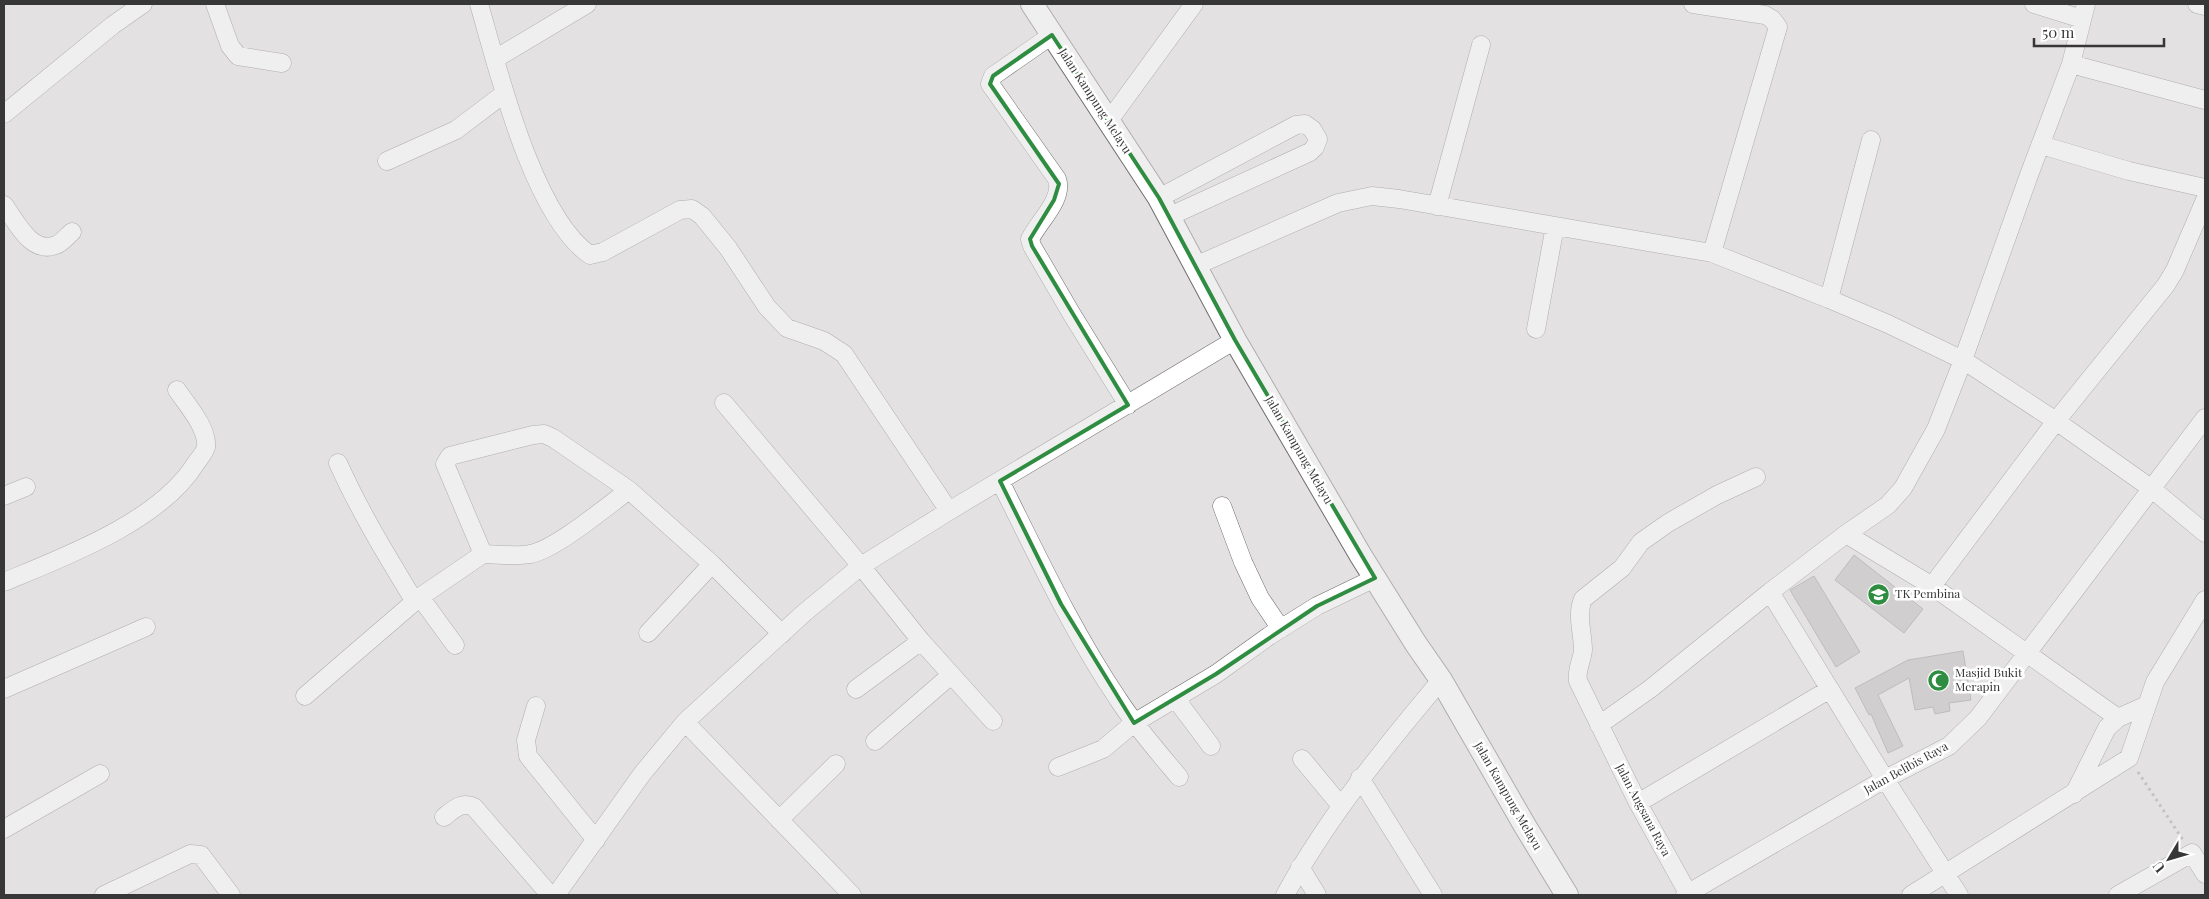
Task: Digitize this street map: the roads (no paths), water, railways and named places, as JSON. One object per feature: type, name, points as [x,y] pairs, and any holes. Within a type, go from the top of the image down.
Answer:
[{"type":"main road","name":"Jalan Kampung Melayu","points":[[1032,4],[1164,207],[1235,340],[1375,578],[1441,680],[1567,895]]},
{"type":"street","points":[[4,114],[112,25],[143,4]]},
{"type":"street","points":[[215,4],[230,46],[238,56],[282,63]]},
{"type":"street","points":[[479,4],[505,93],[538,185],[578,247],[590,255],[604,252],[680,210],[692,209],[702,216],[733,255],[767,307],[787,328],[824,341],[844,354],[949,511]]},
{"type":"street","points":[[495,59],[588,4]]},
{"type":"street","points":[[1108,122],[1194,4]]},
{"type":"street","points":[[1693,4],[1765,15],[1772,19],[1778,27],[1712,253]]},
{"type":"street","points":[[1599,725],[1678,667],[1770,592],[1846,534],[1888,505],[1903,488],[1936,429],[2071,64],[2084,12],[2034,4]]},
{"type":"street","points":[[2197,4],[2205,6]]},
{"type":"street","points":[[1052,36],[993,76],[990,84],[1059,184],[1054,200],[1030,239],[1032,246],[1128,405]]},
{"type":"street","points":[[1437,206],[1481,45]]},
{"type":"street","points":[[2071,64],[2205,100]]},
{"type":"street","points":[[387,161],[456,130],[505,93]]},
{"type":"street","points":[[1305,124],[1312,129],[1318,139],[1315,147],[1310,152],[1164,207],[1296,125],[1305,124]]},
{"type":"street","points":[[1829,299],[1872,140]]},
{"type":"street","points":[[2041,145],[2129,171],[2205,188]]},
{"type":"street","points":[[1194,266],[1338,203],[1372,196],[1712,253],[1888,324],[1963,360],[2056,421],[2152,489],[2205,532]]},
{"type":"street","points":[[1932,586],[2056,421],[2166,285],[2175,270],[2205,200]]},
{"type":"street","points":[[4,204],[30,241],[41,246],[56,245],[72,232]]},
{"type":"street","points":[[1536,329],[1555,226]]},
{"type":"street","points":[[556,895],[642,774],[685,722],[782,634],[861,566],[949,511],[1235,340]]},
{"type":"street","points":[[4,582],[88,548],[154,507],[191,472],[206,448],[204,431],[177,390]]},
{"type":"street","points":[[724,403],[861,566],[921,641],[993,721]]},
{"type":"street","name":"Jalan Belibis Raya","points":[[1687,895],[1884,779],[1949,746],[1978,718],[2205,418]]},
{"type":"street","points":[[483,554],[445,464],[450,456],[544,434],[553,438],[628,490],[712,564],[782,634]]},
{"type":"street","points":[[338,463],[350,490],[364,512],[370,529],[418,599],[455,645]]},
{"type":"street","name":"Jalan Angsana Raya","points":[[1687,895],[1638,803],[1578,681],[1577,672],[1582,650],[1580,606],[1583,599],[1622,568],[1641,542],[1668,523],[1717,495],[1756,477]]},
{"type":"street","points":[[1000,481],[1061,604],[1116,697],[1134,723],[1179,777]]},
{"type":"street","points":[[4,496],[26,487]]},
{"type":"street","points":[[305,696],[418,599],[483,554],[530,554],[539,551],[565,537],[628,490]]},
{"type":"street","points":[[1222,506],[1253,584],[1281,629]]},
{"type":"street","points":[[1846,534],[1932,586],[2118,718]]},
{"type":"street","points":[[648,633],[712,564]]},
{"type":"street","points":[[1058,767],[1102,749],[1134,723],[1216,674],[1317,606],[1375,578]]},
{"type":"street","points":[[1770,592],[1884,779],[1959,895]]},
{"type":"street","points":[[1911,895],[2074,794],[2128,758],[2155,682],[2205,600]]},
{"type":"street","points":[[4,689],[146,628]]},
{"type":"street","points":[[856,689],[921,641]]},
{"type":"street","points":[[875,741],[952,675]]},
{"type":"street","points":[[1285,895],[1300,867],[1360,778],[1441,680]]},
{"type":"street","points":[[1638,803],[1830,689]]},
{"type":"street","points":[[1175,698],[1211,746]]},
{"type":"street","points":[[2074,794],[2107,728],[2118,718],[2146,705]]},
{"type":"street","points":[[536,706],[526,740],[528,756],[596,840]]},
{"type":"street","points":[[685,722],[852,895]]},
{"type":"street","points":[[1302,759],[1341,806]]},
{"type":"street","points":[[779,820],[836,764]]},
{"type":"street","points":[[4,829],[100,774]]},
{"type":"street","points":[[1360,778],[1433,895]]},
{"type":"street","points":[[444,817],[458,806],[469,804],[474,807],[550,895]]},
{"type":"street","points":[[2118,895],[2192,853],[2205,874]]},
{"type":"street","points":[[113,893],[190,854],[201,855],[231,895]]},
{"type":"street","points":[[1300,867],[1317,895]]},
{"type":"place","name":"TK Pembina","points":[[1879,594]]},
{"type":"place","name":"Masjid Bukit Merapin","points":[[1939,680]]}]
